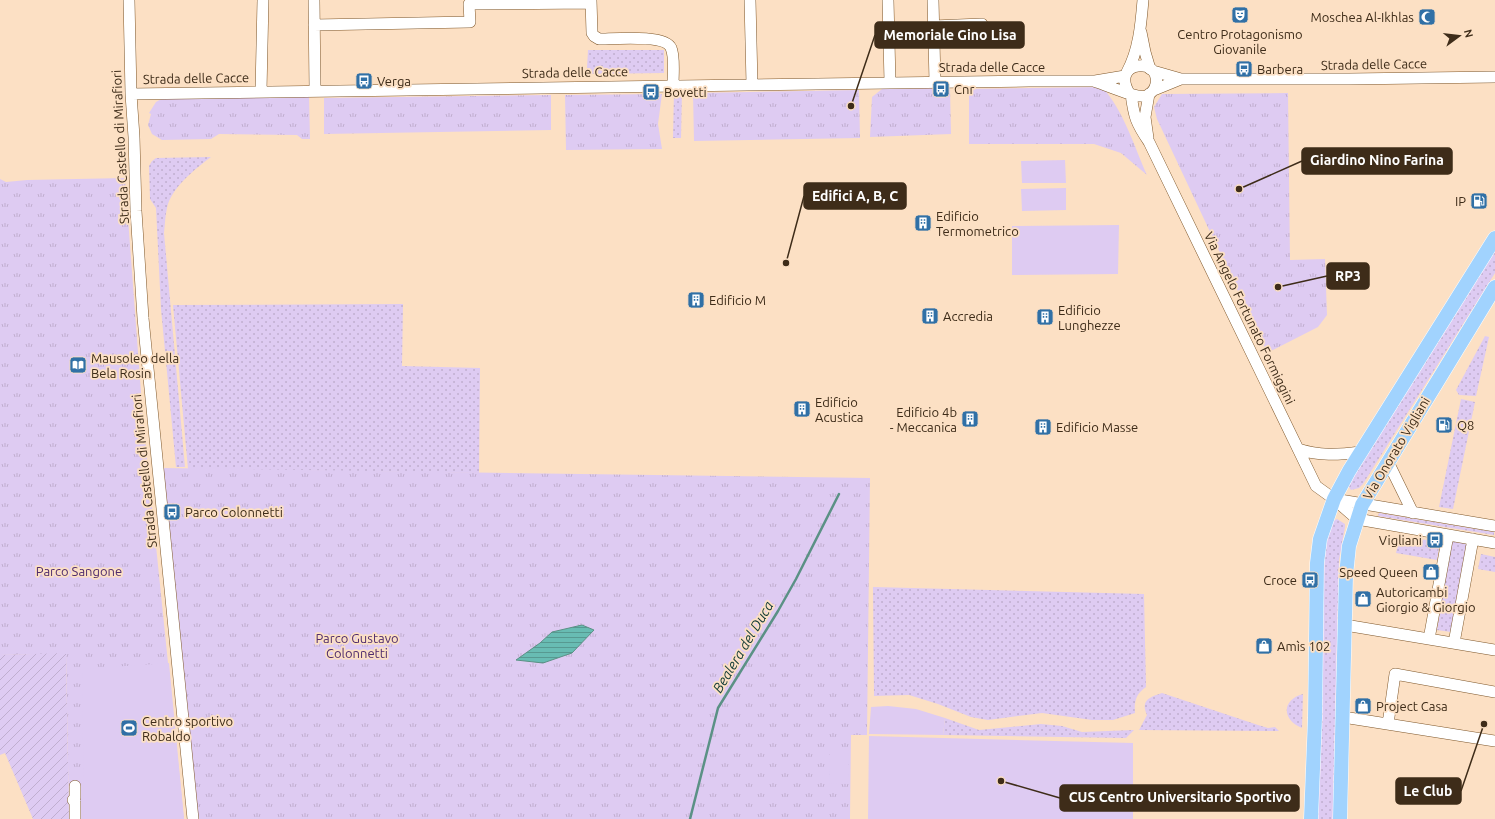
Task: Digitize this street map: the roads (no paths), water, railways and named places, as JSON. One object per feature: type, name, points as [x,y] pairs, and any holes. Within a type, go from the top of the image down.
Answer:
[{"type":"main road","points":[[1311,819],[1315,718],[1317,563],[1320,539],[1334,499],[1360,452],[1495,238]]},
{"type":"main road","name":"Via Onorato Vigliani","points":[[1340,819],[1346,575],[1349,546],[1362,505],[1388,462],[1491,303],[1495,287]]},
{"type":"street","name":"Strada Castello di Mirafiori","points":[[128,0],[136,211],[143,318],[193,819]]},
{"type":"street","name":"Strada delle Cacce","points":[[261,91],[263,0]]},
{"type":"street","points":[[314,0],[315,90]]},
{"type":"street","points":[[750,0],[752,84]]},
{"type":"street","points":[[888,0],[890,82]]},
{"type":"street","points":[[933,0],[934,82]]},
{"type":"street","points":[[1130,94],[1125,85],[1126,74],[1132,63],[1141,28],[1143,0]]},
{"type":"street","points":[[314,25],[470,22],[469,4],[591,2],[592,33],[596,38],[654,39],[665,41],[669,44],[672,52],[673,85]]},
{"type":"street","points":[[933,26],[982,24]]},
{"type":"street","points":[[1141,28],[1145,52],[1156,81],[1152,92]]},
{"type":"street","name":"Strada delle Cacce","points":[[131,97],[146,92],[160,95],[188,92],[315,90],[890,82],[1095,81],[1126,74],[1130,69],[1139,65],[1181,79],[1495,77]]},
{"type":"street","name":"Strada delle Cacce","points":[[1095,81],[1140,97],[1181,79]]},
{"type":"street","name":"Via Angelo Fortunato Formiggini","points":[[1149,142],[1145,117],[1152,92]]},
{"type":"street","name":"Via Angelo Fortunato Formiggini","points":[[1130,94],[1137,124],[1149,142],[1316,486],[1334,499],[1357,520]]},
{"type":"street","points":[[1298,449],[1316,454],[1336,456],[1360,452]]},
{"type":"street","points":[[1388,462],[1413,513]]},
{"type":"street","points":[[1334,499],[1362,505],[1495,526]]},
{"type":"street","points":[[1357,520],[1495,542]]},
{"type":"street","points":[[1429,639],[1448,535]]},
{"type":"street","points":[[1454,644],[1473,539]]},
{"type":"street","points":[[1345,625],[1495,650]]},
{"type":"street","points":[[1388,724],[1395,674],[1495,692]]},
{"type":"street","points":[[1343,717],[1495,741]]},
{"type":"street","points":[[74,786],[75,819]]},
{"type":"water","points":[[582,625],[594,630],[572,653],[543,663],[516,660],[540,643],[552,632]]},
{"type":"waterway","name":"Bealera del Duca","points":[[690,819],[718,708],[778,611],[839,494]]},
{"type":"place","name":"Centro Protagonismo Giovanile","points":[[1240,15]]},
{"type":"place","name":"Moschea Al-Ikhlas","points":[[1427,17]]},
{"type":"place","name":"Barbera","points":[[1244,69]]},
{"type":"place","name":"Verga","points":[[364,81]]},
{"type":"place","name":"Cnr","points":[[941,89]]},
{"type":"place","name":"Bovetti","points":[[651,92]]},
{"type":"place","name":"Memoriale Gino Lisa","points":[[851,106]]},
{"type":"place","name":"Giardino Nino Farina","points":[[1239,189]]},
{"type":"place","name":"IP","points":[[1479,201]]},
{"type":"place","name":"Edificio Termometrico","points":[[923,223]]},
{"type":"place","name":"Edifici A, B, C","points":[[786,263]]},
{"type":"place","name":"RP3","points":[[1278,287]]},
{"type":"place","name":"Edificio M","points":[[696,300]]},
{"type":"place","name":"Accredia","points":[[930,316]]},
{"type":"place","name":"Edificio Lunghezze","points":[[1045,317]]},
{"type":"place","name":"Mausoleo della Bela Rosin","points":[[78,365]]},
{"type":"place","name":"Edificio Acustica","points":[[802,409]]},
{"type":"place","name":"Edificio 4b - Meccanica","points":[[970,419]]},
{"type":"place","name":"Q8","points":[[1444,425]]},
{"type":"place","name":"Edificio Masse","points":[[1043,427]]},
{"type":"place","name":"Parco Colonnetti","points":[[172,512]]},
{"type":"place","name":"Vigliani","points":[[1435,540]]},
{"type":"place","name":"Speed Queen","points":[[1431,572]]},
{"type":"place","name":"Croce","points":[[1310,580]]},
{"type":"place","name":"Autoricambi Giorgio & Giorgio","points":[[1363,599]]},
{"type":"place","name":"Amìs 102","points":[[1264,646]]},
{"type":"place","name":"Project Casa","points":[[1363,706]]},
{"type":"place","name":"Le Club","points":[[1484,724]]},
{"type":"place","name":"Centro sportivo Robaldo","points":[[129,728]]},
{"type":"place","name":"CUS Centro Universitario Sportivo","points":[[1001,781]]},
{"type":"park label","name":"Parco Sangone","points":[[79,571]]},
{"type":"park label","name":"Parco Gustavo Colonnetti","points":[[357,646]]}]
